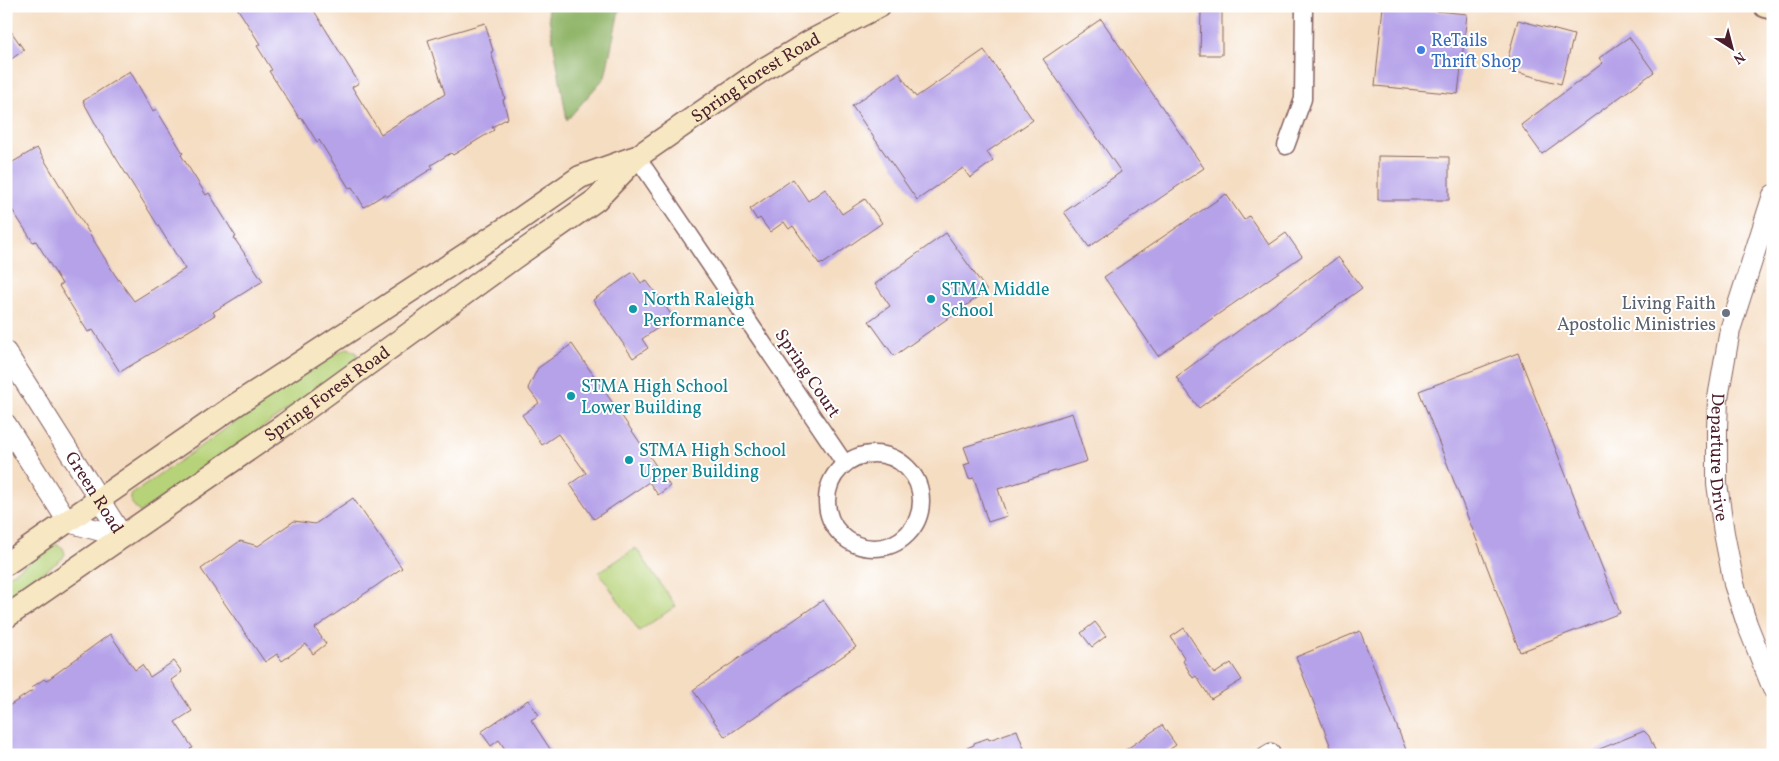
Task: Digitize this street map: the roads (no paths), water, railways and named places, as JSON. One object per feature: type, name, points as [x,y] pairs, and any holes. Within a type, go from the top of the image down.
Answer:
[{"type":"main road","name":"Spring Forest Road","points":[[6,617],[284,425],[596,200],[637,157],[761,71],[810,41],[879,6]]},
{"type":"main road","points":[[1765,6],[1773,8]]},
{"type":"main road","name":"Spring Forest Road","points":[[6,564],[231,408],[517,221],[580,177],[637,157]]},
{"type":"street","points":[[1286,146],[1303,99],[1304,6]]},
{"type":"street","name":"Spring Court","points":[[637,157],[845,464]]},
{"type":"street","name":"Departure Drive","points":[[1773,195],[1730,330],[1718,398],[1717,430],[1717,484],[1732,575],[1747,624],[1773,689]]},
{"type":"street","name":"Green Road","points":[[6,352],[123,537]]},
{"type":"street","points":[[6,424],[68,522]]},
{"type":"street","points":[[874,454],[889,456],[903,463],[914,474],[920,488],[922,503],[919,518],[911,532],[899,542],[884,548],[868,549],[853,544],[840,535],[831,522],[827,506],[828,491],[834,476],[845,464],[858,456],[874,454]]},
{"type":"street","name":"Green Road","points":[[68,522],[123,537]]},
{"type":"place","name":"ReTails Thrift Shop","points":[[1421,50]]},
{"type":"place","name":"STMA Middle School","points":[[931,299]]},
{"type":"place","name":"North Raleigh Performance","points":[[633,309]]},
{"type":"place","name":"Living Faith Apostolic Ministries","points":[[1726,313]]},
{"type":"place","name":"STMA High School Lower Building","points":[[571,396]]},
{"type":"place","name":"STMA High School Upper Building","points":[[629,460]]}]
